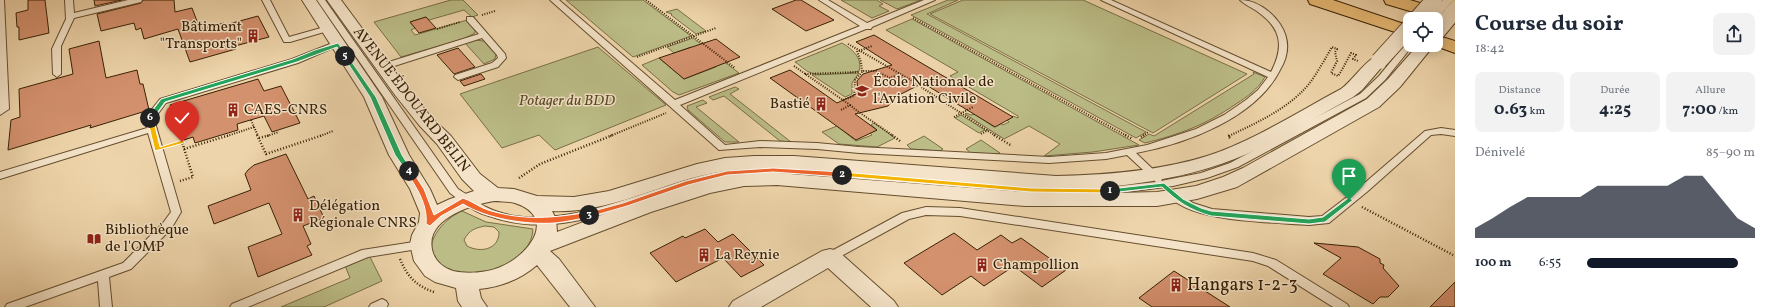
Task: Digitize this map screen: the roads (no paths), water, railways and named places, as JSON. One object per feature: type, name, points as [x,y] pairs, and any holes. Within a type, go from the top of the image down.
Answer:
[{"type":"highway","points":[[1316,0],[1403,30]]},
{"type":"highway","points":[[1347,0],[1403,18]]},
{"type":"highway","points":[[1392,0],[1455,20]]},
{"type":"highway","points":[[1443,31],[1455,35]]},
{"type":"highway","points":[[1443,43],[1455,47]]},
{"type":"street","name":"AVENUE ÉDOUARD BELIN","points":[[309,0],[373,97],[399,155],[420,189],[430,213],[430,224]]},
{"type":"street","name":"AVENUE ÉDOUARD BELIN","points":[[334,0],[382,67],[427,123],[443,138],[476,182],[494,194]]},
{"type":"street","points":[[1423,12],[1434,0]]},
{"type":"street","points":[[1443,25],[1455,10]]},
{"type":"street","points":[[532,202],[541,211],[546,221],[546,234],[539,249],[524,264],[507,274],[487,280],[466,281],[450,279],[437,274],[427,266],[422,256],[420,245],[423,234],[439,215],[463,201],[494,194],[508,195],[532,202],[576,204],[636,190],[697,170],[753,161],[794,162],[1056,182],[1219,186],[1257,168],[1382,97],[1392,66],[1403,42]]},
{"type":"street","points":[[539,249],[644,207],[707,187],[744,180],[777,179],[1051,200],[1117,200],[1164,185],[1214,160],[1250,145],[1347,93],[1360,83],[1415,52]]},
{"type":"street","points":[[539,249],[583,307]]},
{"type":"street","points":[[741,307],[830,257],[886,307]]},
{"type":"street","points":[[466,281],[470,300],[475,307]]},
{"type":"lane","points":[[0,0],[4,109],[0,112]]},
{"type":"lane","points":[[57,74],[56,50],[58,41],[69,24],[72,16],[69,0]]},
{"type":"lane","points":[[72,16],[138,0]]},
{"type":"lane","points":[[266,0],[287,40],[328,28]]},
{"type":"lane","points":[[321,0],[446,182],[463,201],[473,207],[506,217],[546,221],[565,219],[598,212],[704,178],[754,170],[797,171],[1031,190],[1078,192],[1109,191],[1164,185]]},
{"type":"lane","points":[[554,0],[723,148],[760,144],[816,146],[859,150],[1049,160],[1086,158],[1149,148],[1199,131],[1227,117],[1262,92],[1280,66],[1284,53],[1282,32],[1267,14],[1244,0]]},
{"type":"lane","points":[[823,0],[868,27]]},
{"type":"lane","points":[[676,106],[931,0]]},
{"type":"lane","points":[[1105,0],[1273,76]]},
{"type":"lane","points":[[1438,12],[1448,0]]},
{"type":"lane","points":[[458,77],[495,65],[501,60],[501,54],[470,19]]},
{"type":"lane","points":[[382,67],[483,35]]},
{"type":"lane","points":[[11,307],[127,266],[167,226],[176,212],[149,119],[163,101],[295,60],[338,44]]},
{"type":"lane","points":[[1392,66],[1403,52]]},
{"type":"lane","points":[[0,176],[152,129]]},
{"type":"lane","points":[[1129,152],[1189,206],[1211,213],[1309,221],[1325,220],[1428,133],[1441,131],[1455,133]]},
{"type":"lane","points":[[830,257],[906,216],[926,211],[960,212],[1253,257],[1272,263],[1343,307]]},
{"type":"lane","points":[[236,307],[366,253],[420,245]]},
{"type":"lane","points":[[103,274],[106,307]]},
{"type":"place","name":"Bâtiment \"Transports\"","points":[[253,36]]},
{"type":"place","name":"École Nationale de l'Aviation Civile","points":[[862,91]]},
{"type":"place","name":"Bastié","points":[[821,104]]},
{"type":"place","name":"CAES-CNRS","points":[[233,110]]},
{"type":"place","name":"Délégation Régionale CNRS","points":[[298,215]]},
{"type":"place","name":"Bibliothèque de l'OMP","points":[[94,239]]},
{"type":"place","name":"La Reynie","points":[[704,255]]},
{"type":"place","name":"Champollion","points":[[982,265]]},
{"type":"place","name":"Hangars 1-2-3","points":[[1176,285]]},
{"type":"park label","name":"Potager du BDD","points":[[567,101]]}]
